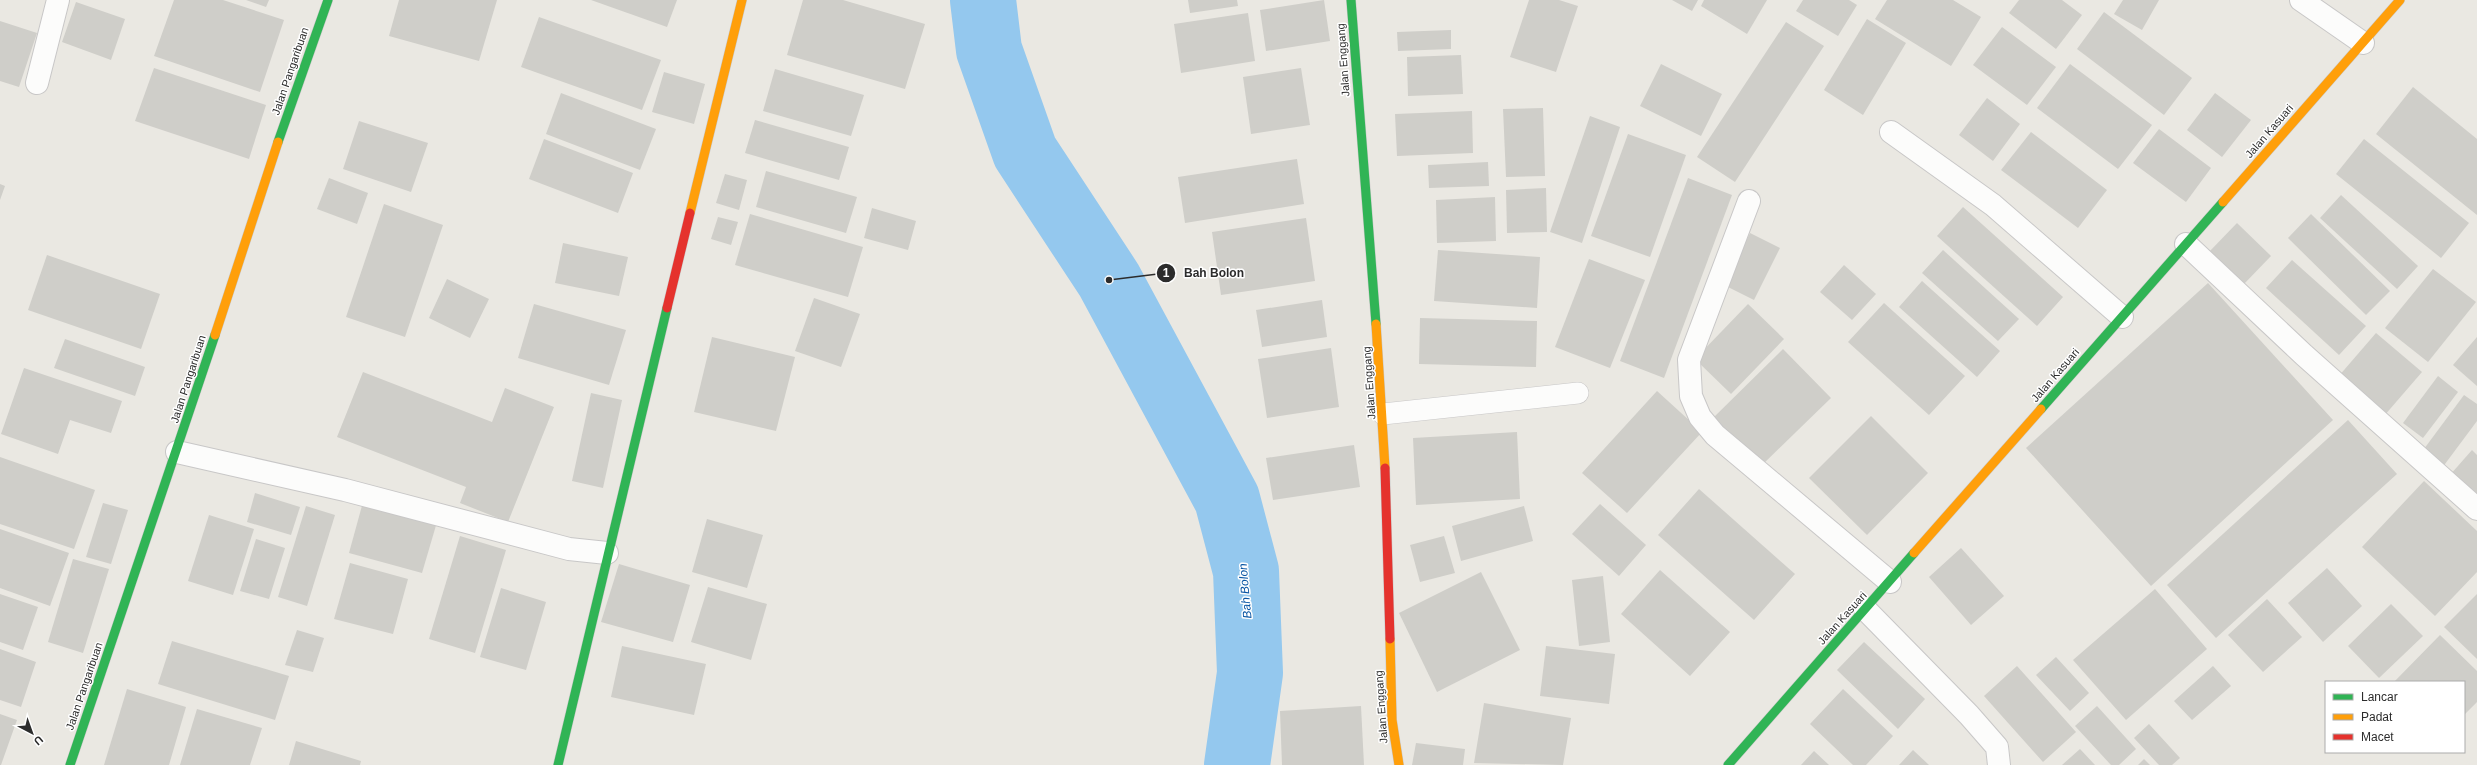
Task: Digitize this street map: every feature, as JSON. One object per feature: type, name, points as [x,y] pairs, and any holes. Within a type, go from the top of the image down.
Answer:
[{"type":"street","points":[[37,83],[58,0]]},
{"type":"street","name":"Jalan Pangaribuan","points":[[70,765],[177,452],[283,128],[328,0]]},
{"type":"street","points":[[558,765],[607,553],[742,0]]},
{"type":"street","name":"Jalan Enggang","points":[[1351,0],[1383,414],[1392,720],[1399,765]]},
{"type":"street","points":[[2301,0],[2363,43]]},
{"type":"street","name":"Jalan Kasuari","points":[[1728,765],[2400,0]]},
{"type":"street","points":[[1891,132],[1993,205],[2122,317]]},
{"type":"street","points":[[1749,201],[1689,360],[1691,396],[1700,417],[1715,435],[1890,582]]},
{"type":"street","points":[[2186,244],[2304,355],[2477,509]]},
{"type":"street","points":[[177,452],[345,490],[569,549],[607,553]]},
{"type":"street","points":[[1865,609],[1969,714],[1997,747],[1998,765]]},
{"type":"lane","points":[[1383,414],[1578,393]]},
{"type":"building","points":[[174,0],[223,0],[284,20],[260,92],[154,56]]},
{"type":"building","points":[[246,0],[269,0],[266,7]]},
{"type":"building","points":[[399,0],[497,0],[479,61],[389,36]]},
{"type":"building","points":[[591,0],[677,0],[667,27]]},
{"type":"building","points":[[803,0],[843,0],[925,24],[905,89],[787,55]]},
{"type":"building","points":[[1188,0],[1237,0],[1238,6],[1190,13]]},
{"type":"building","points":[[1324,0],[1330,41],[1266,51],[1260,10]]},
{"type":"building","points":[[1529,0],[1559,0],[1578,6],[1556,72],[1510,57]]},
{"type":"building","points":[[1672,0],[1698,0],[1692,11]]},
{"type":"building","points":[[1704,0],[1767,0],[1747,34],[1701,6]]},
{"type":"building","points":[[1803,0],[1849,0],[1857,5],[1838,36],[1796,11]]},
{"type":"building","points":[[1887,0],[1953,0],[1981,17],[1951,66],[1875,19]]},
{"type":"building","points":[[2019,0],[2062,0],[2082,15],[2056,49],[2009,13]]},
{"type":"building","points":[[2123,0],[2159,0],[2142,30],[2114,14]]},
{"type":"building","points":[[76,2],[125,19],[111,60],[62,42]]},
{"type":"building","points":[[2104,12],[2192,78],[2164,115],[2077,49]]},
{"type":"building","points":[[1248,13],[1255,61],[1181,73],[1174,24]]},
{"type":"building","points":[[539,17],[661,60],[642,110],[521,67]]},
{"type":"building","points":[[1867,19],[1906,43],[1863,115],[1824,90]]},
{"type":"building","points":[[0,21],[37,33],[19,87],[0,81]]},
{"type":"building","points":[[1786,22],[1824,46],[1735,182],[1697,157]]},
{"type":"building","points":[[2002,27],[2056,67],[2027,105],[1973,65]]},
{"type":"building","points":[[1451,30],[1451,49],[1398,51],[1397,32]]},
{"type":"building","points":[[1461,55],[1463,94],[1408,96],[1407,57]]},
{"type":"building","points":[[1661,64],[1722,94],[1701,136],[1640,106]]},
{"type":"building","points":[[2070,64],[2152,125],[2118,169],[2037,108]]},
{"type":"building","points":[[154,68],[266,105],[249,159],[135,121]]},
{"type":"building","points":[[1301,68],[1310,125],[1251,134],[1243,77]]},
{"type":"building","points":[[775,69],[864,95],[851,136],[763,111]]},
{"type":"building","points":[[664,72],[705,84],[694,124],[652,112]]},
{"type":"building","points":[[2413,87],[2477,139],[2477,215],[2376,134]]},
{"type":"building","points":[[561,93],[656,129],[640,170],[546,134]]},
{"type":"building","points":[[2215,93],[2251,120],[2222,157],[2187,130]]},
{"type":"building","points":[[1987,98],[2020,124],[1993,161],[1959,135]]},
{"type":"building","points":[[1543,108],[1545,176],[1506,177],[1503,109]]},
{"type":"building","points":[[1472,111],[1473,153],[1397,156],[1395,114]]},
{"type":"building","points":[[1590,116],[1620,127],[1582,243],[1550,232]]},
{"type":"building","points":[[755,120],[849,147],[839,180],[745,153]]},
{"type":"building","points":[[359,121],[428,143],[411,192],[343,169]]},
{"type":"building","points":[[2159,129],[2211,168],[2186,202],[2133,163]]},
{"type":"building","points":[[2031,132],[2107,190],[2078,228],[2001,170]]},
{"type":"building","points":[[1628,134],[1686,155],[1650,257],[1591,236]]},
{"type":"building","points":[[544,139],[633,173],[618,213],[529,179]]},
{"type":"building","points":[[2364,139],[2469,223],[2441,258],[2336,174]]},
{"type":"building","points":[[1297,159],[1304,204],[1185,223],[1178,177]]},
{"type":"building","points":[[1488,162],[1489,186],[1429,188],[1428,165]]},
{"type":"building","points":[[766,171],[857,197],[846,233],[756,207]]},
{"type":"building","points":[[725,174],[747,180],[739,210],[716,203]]},
{"type":"building","points":[[329,178],[368,193],[357,224],[317,209]]},
{"type":"building","points":[[1688,178],[1732,195],[1664,378],[1620,361]]},
{"type":"building","points":[[0,184],[5,186],[0,200]]},
{"type":"building","points":[[1546,188],[1547,232],[1507,233],[1506,190]]},
{"type":"building","points":[[2341,195],[2418,266],[2397,289],[2320,218]]},
{"type":"building","points":[[1495,197],[1496,241],[1437,243],[1436,200]]},
{"type":"building","points":[[384,204],[443,225],[405,337],[346,317]]},
{"type":"building","points":[[1963,207],[2063,297],[2037,326],[1937,236]]},
{"type":"building","points":[[872,208],[916,221],[908,250],[864,238]]},
{"type":"building","points":[[750,214],[863,247],[848,297],[735,265]]},
{"type":"building","points":[[2311,214],[2390,291],[2366,315],[2288,238]]},
{"type":"building","points":[[718,217],[738,222],[731,245],[711,239]]},
{"type":"building","points":[[1306,218],[1315,281],[1221,295],[1212,232]]},
{"type":"building","points":[[2237,223],[2271,256],[2243,285],[2209,252]]},
{"type":"building","points":[[1750,233],[1780,248],[1754,300],[1724,285]]},
{"type":"building","points":[[563,243],[628,257],[619,296],[555,283]]},
{"type":"building","points":[[1438,250],[1540,257],[1537,308],[1434,301]]},
{"type":"building","points":[[1943,250],[2019,319],[1998,341],[1922,273]]},
{"type":"building","points":[[47,255],[160,294],[141,349],[28,310]]},
{"type":"building","points":[[1589,259],[1645,280],[1610,368],[1555,347]]},
{"type":"building","points":[[2292,260],[2366,326],[2339,355],[2266,288]]},
{"type":"building","points":[[1844,265],[1876,294],[1852,320],[1820,292]]},
{"type":"building","points":[[2433,269],[2476,302],[2428,362],[2385,328]]},
{"type":"building","points":[[447,279],[489,299],[470,338],[429,318]]},
{"type":"building","points":[[1922,281],[2000,351],[1977,377],[1899,307]]},
{"type":"building","points":[[2208,283],[2333,420],[2151,586],[2026,448]]},
{"type":"building","points":[[814,298],[860,314],[841,367],[795,351]]},
{"type":"building","points":[[1322,300],[1327,337],[1262,347],[1256,310]]},
{"type":"building","points":[[1884,303],[1965,376],[1929,415],[1848,342]]},
{"type":"building","points":[[534,304],[626,330],[609,385],[518,358]]},
{"type":"building","points":[[1748,304],[1784,339],[1731,394],[1695,359]]},
{"type":"building","points":[[1420,318],[1537,321],[1536,367],[1419,364]]},
{"type":"building","points":[[2376,333],[2422,372],[2384,416],[2338,377]]},
{"type":"building","points":[[712,337],[795,357],[776,431],[694,412]]},
{"type":"building","points":[[2477,337],[2477,386],[2453,365]]},
{"type":"building","points":[[65,339],[145,367],[135,396],[54,368]]},
{"type":"building","points":[[1331,348],[1339,407],[1267,418],[1258,359]]},
{"type":"building","points":[[1783,349],[1831,398],[1758,469],[1711,420]]},
{"type":"building","points":[[24,368],[122,401],[111,433],[70,420],[58,454],[1,434]]},
{"type":"building","points":[[363,372],[492,422],[505,388],[554,407],[508,522],[460,503],[466,487],[337,437]]},
{"type":"building","points":[[2438,376],[2458,392],[2423,438],[2403,423]]},
{"type":"building","points":[[1657,391],[1702,432],[1627,513],[1582,473]]},
{"type":"building","points":[[591,393],[622,400],[603,488],[572,481]]},
{"type":"building","points":[[2464,395],[2477,404],[2477,421],[2442,468],[2421,453]]},
{"type":"building","points":[[1871,416],[1928,473],[1867,535],[1809,478]]},
{"type":"building","points":[[2348,420],[2397,474],[2216,638],[2167,585]]},
{"type":"building","points":[[1517,432],[1520,499],[1416,505],[1413,438]]},
{"type":"building","points":[[1354,445],[1360,487],[1273,500],[1266,458]]},
{"type":"building","points":[[2472,450],[2477,455],[2477,499],[2450,475]]},
{"type":"building","points":[[0,457],[95,490],[74,549],[0,524]]},
{"type":"building","points":[[2424,481],[2477,531],[2477,572],[2435,616],[2362,547]]},
{"type":"building","points":[[1699,489],[1795,574],[1754,620],[1658,535]]},
{"type":"building","points":[[255,493],[300,507],[291,535],[247,522]]},
{"type":"building","points":[[363,502],[437,522],[422,573],[349,553]]},
{"type":"building","points":[[103,503],[128,510],[111,564],[86,557]]},
{"type":"building","points":[[1600,504],[1646,545],[1619,576],[1572,534]]},
{"type":"building","points":[[306,506],[335,515],[307,606],[278,597]]},
{"type":"building","points":[[1524,506],[1533,541],[1461,561],[1452,526]]},
{"type":"building","points":[[209,515],[254,529],[233,595],[188,581]]},
{"type":"building","points":[[707,519],[763,535],[747,588],[692,572]]},
{"type":"building","points":[[0,529],[69,553],[50,606],[0,588]]},
{"type":"building","points":[[460,536],[506,550],[475,653],[429,639]]},
{"type":"building","points":[[1444,536],[1455,573],[1420,582],[1410,545]]},
{"type":"building","points":[[256,539],[285,548],[269,599],[240,591]]},
{"type":"building","points":[[1961,548],[2004,596],[1971,625],[1929,577]]},
{"type":"building","points":[[73,559],[109,569],[83,653],[48,642]]},
{"type":"building","points":[[350,563],[408,579],[393,634],[334,619]]},
{"type":"building","points":[[619,564],[690,585],[673,642],[601,622]]},
{"type":"building","points":[[2327,568],[2362,606],[2323,642],[2288,603]]},
{"type":"building","points":[[1660,570],[1730,632],[1690,676],[1621,614]]},
{"type":"building","points":[[1481,572],[1520,650],[1437,692],[1399,613]]},
{"type":"building","points":[[1603,576],[1610,642],[1579,646],[1572,580]]},
{"type":"building","points":[[708,587],[767,604],[751,660],[691,642]]},
{"type":"building","points":[[501,588],[546,602],[526,670],[480,657]]},
{"type":"building","points":[[2155,589],[2207,649],[2126,720],[2073,660]]},
{"type":"building","points":[[0,594],[38,607],[23,650],[0,642]]},
{"type":"building","points":[[2477,594],[2477,659],[2444,627]]},
{"type":"building","points":[[2267,599],[2302,637],[2263,672],[2228,635]]},
{"type":"building","points":[[2391,604],[2423,636],[2379,678],[2348,646]]},
{"type":"building","points":[[297,630],[324,638],[313,672],[285,665]]},
{"type":"building","points":[[2440,635],[2477,671],[2477,702],[2465,714],[2465,681],[2395,681]]},
{"type":"building","points":[[172,641],[289,676],[275,720],[158,684]]},
{"type":"building","points":[[1864,642],[1925,699],[1898,729],[1837,670]]},
{"type":"building","points":[[622,646],[706,664],[694,715],[611,697]]},
{"type":"building","points":[[1546,646],[1615,654],[1609,704],[1540,696]]},
{"type":"building","points":[[0,649],[36,662],[21,707],[0,700]]},
{"type":"building","points":[[2056,657],[2089,693],[2070,711],[2036,675]]},
{"type":"building","points":[[2017,666],[2076,732],[2043,762],[1984,696]]},
{"type":"building","points":[[2213,666],[2231,686],[2192,720],[2174,701]]},
{"type":"building","points":[[127,689],[186,707],[169,765],[104,765]]},
{"type":"building","points":[[1843,689],[1893,736],[1866,765],[1853,765],[1810,724]]},
{"type":"building","points":[[1484,703],[1571,718],[1563,765],[1474,763]]},
{"type":"building","points":[[1361,706],[1364,765],[1282,765],[1280,711]]},
{"type":"building","points":[[2097,706],[2136,749],[2119,765],[2111,765],[2075,726]]},
{"type":"building","points":[[197,709],[262,728],[250,765],[180,765]]},
{"type":"building","points":[[0,714],[17,720],[1,765],[0,765]]},
{"type":"building","points":[[2149,724],[2180,758],[2172,765],[2159,765],[2134,738]]},
{"type":"building","points":[[296,741],[361,761],[360,765],[289,765]]},
{"type":"building","points":[[1416,743],[1465,749],[1463,765],[1412,765]]},
{"type":"building","points":[[2080,749],[2095,765],[2062,765]]},
{"type":"building","points":[[1913,750],[1929,765],[1899,765]]},
{"type":"building","points":[[1814,751],[1829,765],[1801,765]]},
{"type":"building","points":[[2144,759],[2150,765],[2138,765]]},
{"type":"waterway","name":"Bah Bolon","points":[[983,0],[989,50],[1025,152],[1109,280],[1227,499],[1246,571],[1250,673],[1237,765]]},
{"type":"traffic: fast","points":[[278,142],[328,0]]},
{"type":"traffic: fast","points":[[1351,0],[1376,324]]},
{"type":"traffic: fast","points":[[2041,409],[2223,202]]},
{"type":"traffic: fast","points":[[558,765],[667,308]]},
{"type":"traffic: fast","points":[[70,765],[215,335]]},
{"type":"traffic: fast","points":[[1728,765],[1914,553]]},
{"type":"traffic: slow","points":[[690,213],[742,0]]},
{"type":"traffic: slow","points":[[2223,202],[2400,0]]},
{"type":"traffic: slow","points":[[215,335],[278,142]]},
{"type":"traffic: slow","points":[[1376,324],[1385,468]]},
{"type":"traffic: slow","points":[[1914,553],[2041,409]]},
{"type":"traffic: slow","points":[[1390,639],[1392,720],[1399,765]]},
{"type":"traffic: jam","points":[[667,308],[690,213]]},
{"type":"traffic: jam","points":[[1385,468],[1390,639]]},
{"type":"place","name":"Bah Bolon","points":[[1109,280]]}]
